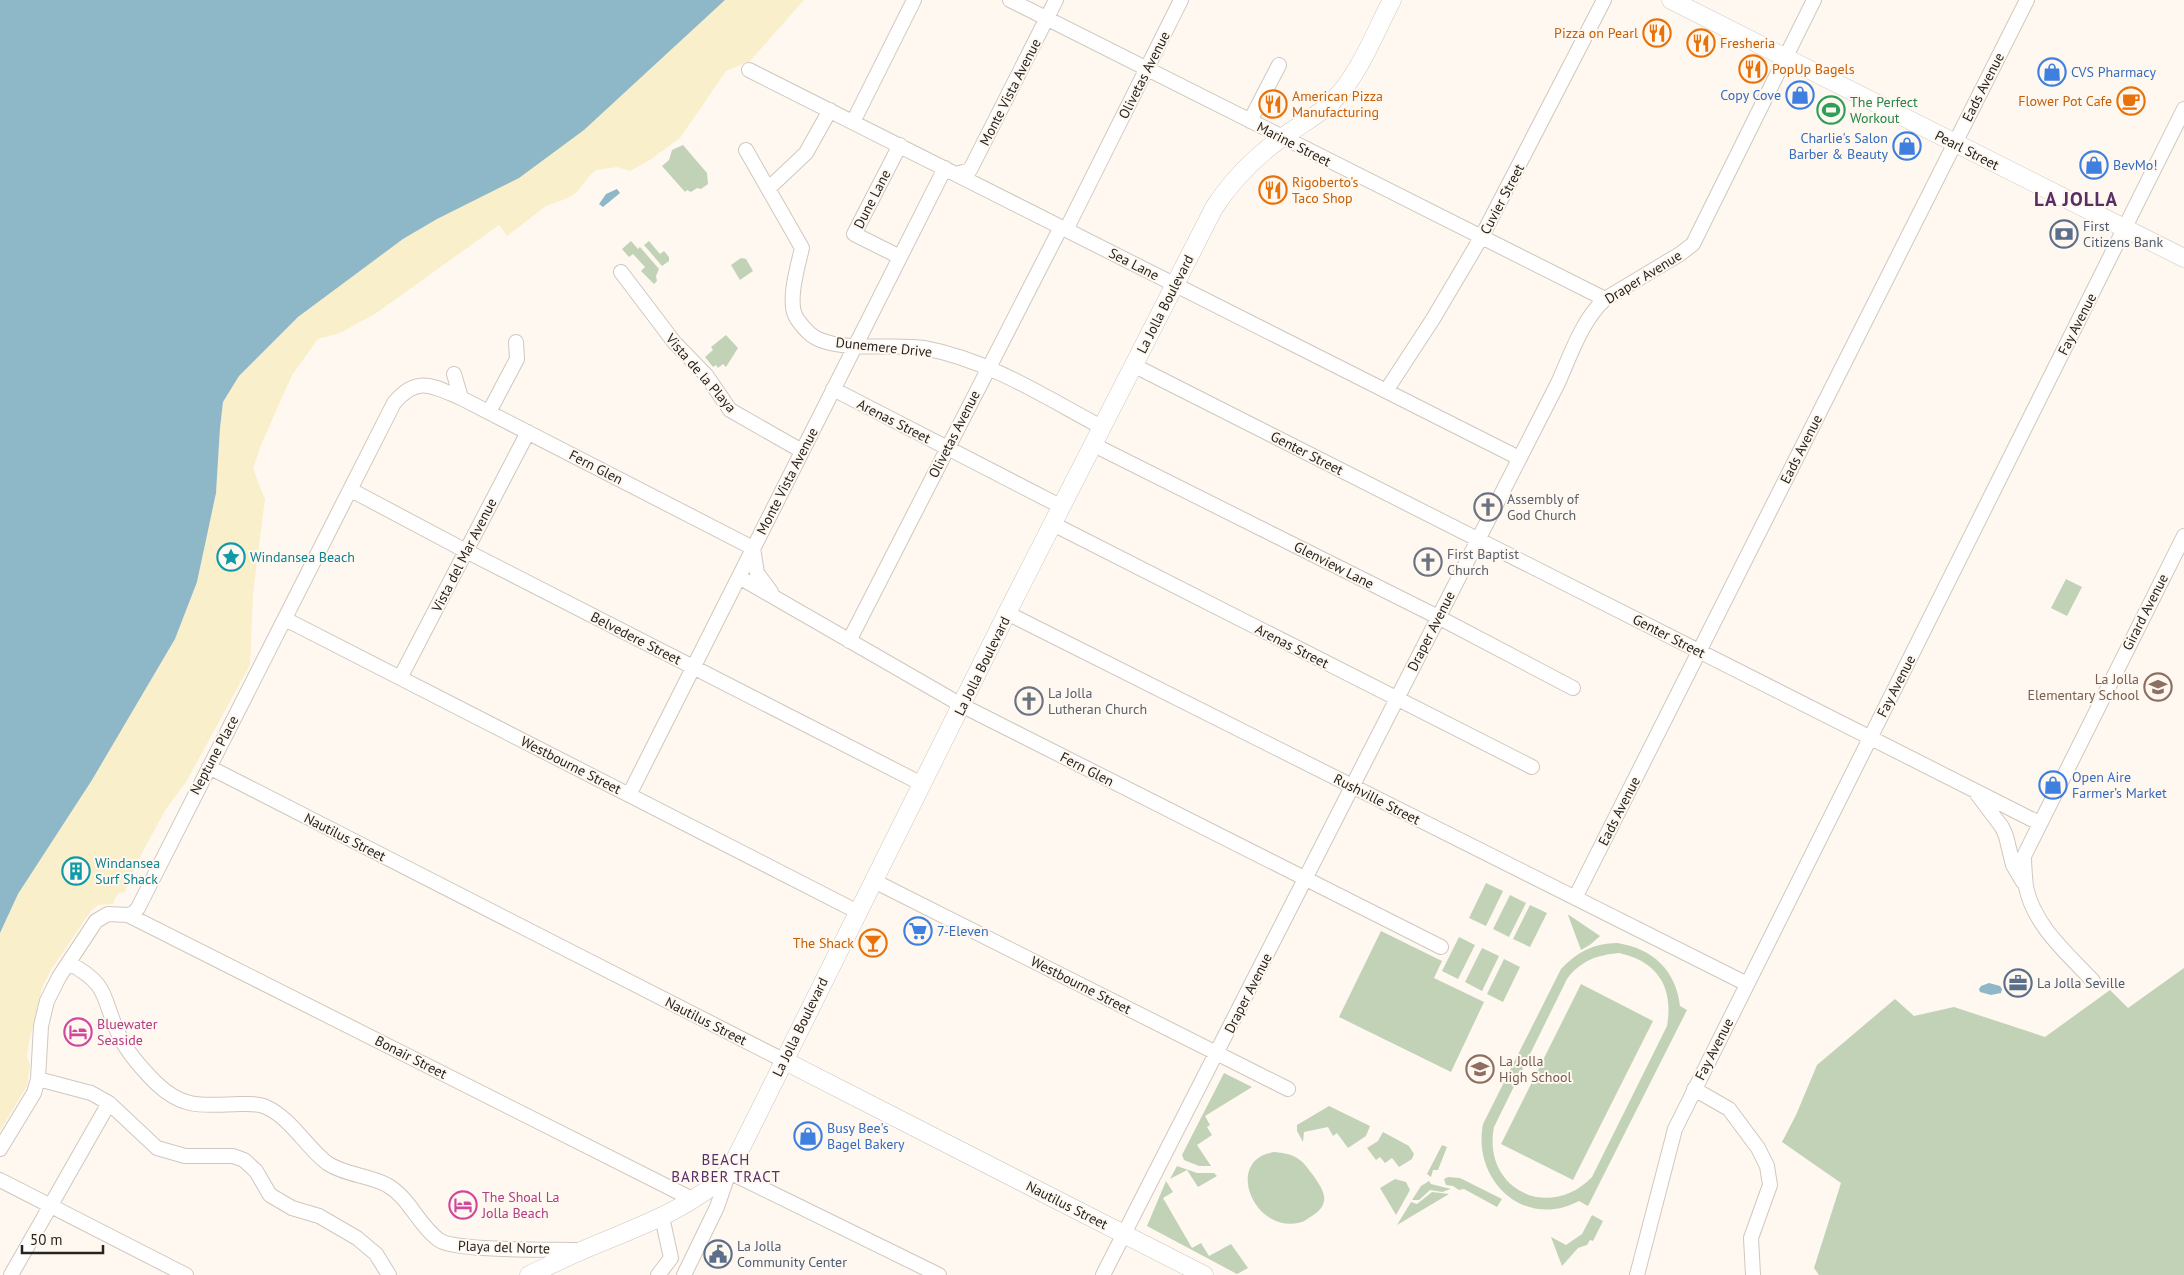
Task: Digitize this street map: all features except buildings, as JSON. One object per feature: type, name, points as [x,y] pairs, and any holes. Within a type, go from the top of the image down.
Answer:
[{"type":"main road","name":"La Jolla Boulevard","points":[[530,1275],[582,1250],[662,1217],[694,1200],[729,1172],[783,1060],[1007,613],[1214,208],[1242,172],[1282,138],[1317,115],[1335,100],[1358,66],[1392,0]]},
{"type":"main road","name":"Pearl Street","points":[[1671,0],[2184,258]]},
{"type":"main road","name":"Nautilus Street","points":[[783,1060],[1204,1275]]},
{"type":"street","points":[[853,122],[914,0]]},
{"type":"street","name":"Marine Street","points":[[1010,0],[1416,206],[1482,236],[1605,299]]},
{"type":"street","name":"Monte Vista Avenue","points":[[629,795],[900,257],[950,171],[970,170],[1056,0]]},
{"type":"street","name":"Olivetas Avenue","points":[[849,641],[988,367],[1152,72],[1181,0]]},
{"type":"street","name":"Cuvier Street","points":[[1386,390],[1433,319],[1482,236],[1604,0]]},
{"type":"street","name":"Draper Avenue","points":[[1104,1275],[1519,458],[1585,324],[1597,306],[1605,299],[1680,254],[1692,244],[1814,0]]},
{"type":"street","name":"Eads Avenue","points":[[1575,898],[2027,0]]},
{"type":"street","points":[[1250,121],[1279,65]]},
{"type":"street","name":"Sea Lane","points":[[748,70],[1519,458]]},
{"type":"street","name":"Fay Avenue","points":[[1637,1275],[1676,1129],[1694,1089],[2184,109]]},
{"type":"street","points":[[769,188],[806,153],[830,110]]},
{"type":"street","name":"Dune Lane","points":[[900,145],[854,234],[900,257]]},
{"type":"street","name":"Dunemere Drive","points":[[746,150],[802,248],[794,278],[794,314],[816,338],[855,346],[922,348],[988,367],[1103,428]]},
{"type":"street","name":"Vista de la Playa","points":[[621,272],[674,342],[706,375],[730,410],[802,451]]},
{"type":"street","points":[[489,412],[517,359],[516,342]]},
{"type":"street","name":"Genter Street","points":[[1133,365],[2039,823]]},
{"type":"street","points":[[454,374],[461,398]]},
{"type":"street","name":"Neptune Place","points":[[128,915],[134,913],[138,908],[394,403],[402,393],[420,385],[430,385],[461,398]]},
{"type":"street","name":"Arenas Street","points":[[833,389],[1062,507]]},
{"type":"street","name":"Fern Glen","points":[[461,398],[753,548]]},
{"type":"street","name":"Vista del Mar Avenue","points":[[400,678],[528,432]]},
{"type":"street","name":"Glenview Lane","points":[[1094,445],[1438,617],[1573,688]]},
{"type":"street","name":"Belvedere Street","points":[[351,490],[466,551],[922,784]]},
{"type":"street","name":"Arenas Street","points":[[1053,524],[1532,767]]},
{"type":"street","name":"Girard Avenue","points":[[2039,823],[2184,536]]},
{"type":"street","points":[[753,548],[757,573],[761,580],[782,602]]},
{"type":"street","name":"Fern Glen","points":[[739,577],[962,706],[1441,947]]},
{"type":"street","name":"Rushville Street","points":[[1007,613],[1747,984]]},
{"type":"street","name":"Westbourne Street","points":[[285,619],[858,912]]},
{"type":"street","name":"Nautilus Street","points":[[208,767],[783,1060]]},
{"type":"street","points":[[1974,790],[2002,827],[2013,865],[2026,888],[2040,921],[2052,937],[2093,981]]},
{"type":"street","points":[[2026,888],[2024,856],[2039,823]]},
{"type":"street","name":"Westbourne Street","points":[[874,881],[1288,1090]]},
{"type":"street","points":[[0,1149],[34,1093],[38,1079],[37,1067],[43,1014],[59,977],[96,920],[108,914],[128,915]]},
{"type":"street","name":"Bonair Street","points":[[128,915],[694,1200]]},
{"type":"street","name":"Playa del Norte","points":[[69,963],[90,975],[106,996],[119,1035],[133,1056],[157,1084],[184,1102],[193,1105],[251,1104],[264,1106],[281,1114],[328,1163],[356,1175],[373,1179],[399,1193],[432,1234],[448,1244],[476,1248],[582,1250]]},
{"type":"street","points":[[38,1079],[91,1093],[109,1103],[157,1148],[185,1156],[234,1156],[244,1160],[256,1171],[270,1195],[292,1208],[318,1216],[357,1238],[376,1254],[389,1275]]},
{"type":"street","points":[[1694,1089],[1729,1110],[1758,1148],[1767,1166],[1770,1185],[1751,1238],[1753,1275]]},
{"type":"street","points":[[11,1275],[109,1103]]},
{"type":"street","points":[[684,1275],[717,1207],[729,1172],[939,1275]]},
{"type":"street","points":[[0,1180],[186,1275]]},
{"type":"street","points":[[662,1217],[671,1258],[680,1275]]},
{"type":"street","points":[[658,1275],[671,1258]]},
{"type":"green space","points":[[683,145],[707,173],[708,184],[701,189],[697,188],[691,192],[687,190],[685,192],[662,166],[669,160],[672,150]]},
{"type":"green space","points":[[631,241],[638,249],[640,247],[659,269],[656,276],[657,281],[654,284],[641,271],[645,267],[633,254],[629,257],[622,249]]},
{"type":"green space","points":[[649,241],[660,254],[664,251],[669,257],[669,261],[662,266],[644,245]]},
{"type":"green space","points":[[741,258],[746,259],[753,271],[740,280],[731,265]]},
{"type":"green space","points":[[726,335],[738,348],[726,367],[723,364],[718,368],[716,365],[713,367],[705,357],[713,350],[711,347]]},
{"type":"green space","points":[[2066,579],[2082,587],[2067,616],[2051,608]]},
{"type":"green space","points":[[1486,883],[1503,891],[1486,926],[1469,918]]},
{"type":"green space","points":[[1510,895],[1526,903],[1509,937],[1493,929]]},
{"type":"green space","points":[[1530,905],[1547,913],[1530,947],[1513,939]]},
{"type":"green space","points":[[1569,915],[1600,936],[1581,950]]},
{"type":"green space","points":[[1381,931],[1442,961],[1434,978],[1484,1002],[1451,1072],[1339,1017]]},
{"type":"green space","points":[[1459,937],[1475,945],[1458,979],[1442,971]]},
{"type":"green space","points":[[1609,943],[1617,943],[1641,950],[1660,963],[1668,972],[1673,982],[1678,993],[1680,1006],[1687,1010],[1588,1206],[1579,1201],[1559,1208],[1540,1209],[1522,1204],[1507,1195],[1494,1181],[1486,1164],[1482,1145],[1483,1124],[1561,969],[1580,953]],"holes":[[[1619,953],[1644,962],[1660,978],[1668,999],[1667,1026],[1592,1177],[1575,1190],[1557,1197],[1539,1197],[1522,1192],[1508,1182],[1498,1167],[1493,1149],[1494,1127],[1567,979],[1583,963],[1596,957]]]},
{"type":"green space","points":[[1482,948],[1499,956],[1482,991],[1465,982]]},
{"type":"green space","points":[[1504,959],[1520,967],[1503,1002],[1487,994]]},
{"type":"green space","points":[[2184,968],[2184,1275],[1819,1275],[1814,1268],[1841,1183],[1782,1142],[1796,1115],[1817,1065],[1895,999],[1914,1016],[1954,1007],[2045,1037],[2110,990],[2128,1008]]},
{"type":"green space","points":[[1581,984],[1653,1021],[1573,1180],[1501,1144]]},
{"type":"green space","points":[[1224,1073],[1252,1087],[1205,1116],[1210,1125],[1207,1127],[1212,1135],[1197,1145],[1211,1166],[1199,1166],[1184,1160],[1182,1155]]},
{"type":"green space","points":[[1329,1106],[1370,1126],[1366,1136],[1348,1148],[1337,1133],[1333,1136],[1328,1127],[1304,1132],[1303,1142],[1297,1131],[1297,1125]]},
{"type":"green space","points":[[1383,1132],[1409,1146],[1414,1154],[1412,1159],[1399,1167],[1392,1158],[1385,1163],[1380,1157],[1376,1160],[1367,1148],[1378,1141]]},
{"type":"green space","points":[[1442,1145],[1447,1147],[1438,1170],[1433,1170],[1431,1177],[1427,1174]]},
{"type":"green space","points":[[1275,1152],[1284,1153],[1302,1162],[1313,1175],[1323,1192],[1324,1202],[1322,1206],[1312,1216],[1302,1222],[1282,1223],[1268,1217],[1257,1206],[1250,1193],[1248,1179],[1251,1167],[1259,1157]]},
{"type":"green space","points":[[1177,1166],[1197,1173],[1214,1173],[1217,1176],[1198,1187],[1187,1170],[1170,1179]]},
{"type":"green space","points":[[1448,1177],[1460,1178],[1502,1199],[1497,1207],[1464,1189],[1459,1190],[1453,1186],[1446,1185],[1444,1179]]},
{"type":"green space","points":[[1395,1179],[1406,1182],[1410,1190],[1396,1215],[1380,1188]]},
{"type":"green space","points":[[1166,1181],[1173,1192],[1163,1198],[1192,1248],[1201,1243],[1209,1256],[1231,1244],[1248,1268],[1237,1274],[1147,1226]]},
{"type":"green space","points":[[1429,1181],[1431,1184],[1451,1189],[1442,1192],[1430,1190],[1419,1200],[1412,1200],[1421,1186]]},
{"type":"green space","points":[[1432,1192],[1449,1194],[1397,1225],[1411,1202],[1417,1204]]},
{"type":"green space","points":[[1592,1215],[1603,1221],[1593,1241],[1590,1240],[1587,1245],[1578,1248],[1562,1266],[1551,1237],[1566,1245],[1582,1234]]},
{"type":"sand","name":"Windansea Beach","points":[[725,0],[804,0],[750,61],[726,71],[680,138],[650,160],[630,171],[617,167],[597,170],[591,174],[576,193],[546,206],[507,236],[499,225],[375,314],[340,333],[318,339],[292,375],[261,445],[253,469],[265,499],[253,593],[250,665],[186,782],[166,809],[141,855],[125,892],[117,894],[113,904],[98,905],[91,911],[51,970],[42,988],[29,1042],[27,1056],[30,1066],[27,1086],[0,1131],[0,933],[18,894],[92,780],[175,639],[197,582],[216,493],[223,402],[239,376],[298,317],[403,239],[584,130]]},
{"type":"water","points":[[0,0],[725,0],[584,130],[519,178],[437,219],[403,239],[298,317],[239,376],[223,402],[216,493],[197,582],[175,639],[92,780],[18,894],[0,933]]},
{"type":"water","points":[[617,189],[620,193],[603,207],[599,204],[606,194]]},
{"type":"water","points":[[1989,983],[2000,986],[2002,989],[2001,993],[1991,995],[1980,992],[1981,986]]},
{"type":"place","name":"Pizza on Pearl","points":[[1657,33]]},
{"type":"place","name":"Fresheria","points":[[1701,43]]},
{"type":"place","name":"PopUp Bagels","points":[[1753,69]]},
{"type":"place","name":"CVS Pharmacy","points":[[2052,72]]},
{"type":"place","name":"Copy Cove","points":[[1800,95]]},
{"type":"place","name":"Flower Pot Cafe","points":[[2131,101]]},
{"type":"place","name":"American Pizza Manufacturing","points":[[1273,104]]},
{"type":"place","name":"The Perfect Workout","points":[[1831,110]]},
{"type":"place","name":"Charlie's Salon Barber & Beauty","points":[[1907,146]]},
{"type":"place","name":"BevMo!","points":[[2094,165]]},
{"type":"place","name":"Rigoberto's Taco Shop","points":[[1273,190]]},
{"type":"place","name":"First Citizens Bank","points":[[2064,234]]},
{"type":"place","name":"Assembly of God Church","points":[[1488,507]]},
{"type":"place","name":"Windansea Beach","points":[[231,557]]},
{"type":"place","name":"First Baptist Church","points":[[1428,562]]},
{"type":"place","name":"La Jolla Elementary School","points":[[2158,687]]},
{"type":"place","name":"La Jolla Lutheran Church","points":[[1029,701]]},
{"type":"place","name":"Open Aire Farmer’s Market","points":[[2053,785]]},
{"type":"place","name":"Windansea Surf Shack","points":[[76,871]]},
{"type":"place","name":"7-Eleven","points":[[918,931]]},
{"type":"place","name":"The Shack","points":[[873,943]]},
{"type":"place","name":"La Jolla Seville","points":[[2018,983]]},
{"type":"place","name":"Bluewater Seaside","points":[[78,1032]]},
{"type":"place","name":"La Jolla High School","points":[[1480,1069]]},
{"type":"place","name":"Busy Bee's Bagel Bakery","points":[[808,1136]]},
{"type":"place","name":"The Shoal La Jolla Beach","points":[[463,1205]]},
{"type":"place","name":"La Jolla Community Center","points":[[718,1254]]},
{"type":"district","name":"LA JOLLA","points":[[2076,199]]},
{"type":"district","name":"BEACH BARBER TRACT","points":[[726,1168]]}]
